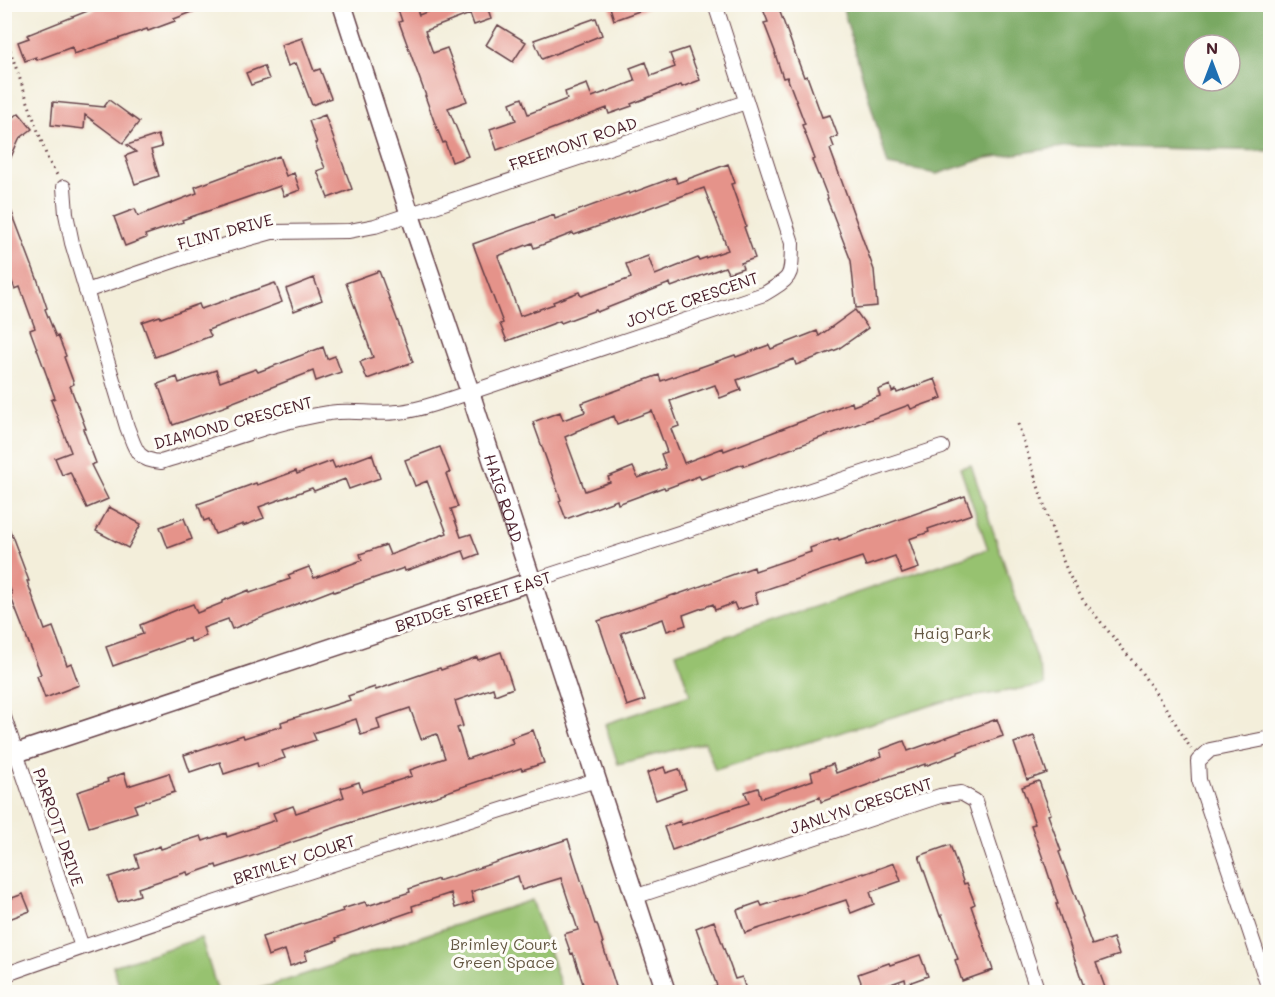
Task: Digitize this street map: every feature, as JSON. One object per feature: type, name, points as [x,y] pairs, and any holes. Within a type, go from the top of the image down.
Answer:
[{"type":"street","name":"HAIG ROAD","points":[[342,4],[666,993]]},
{"type":"street","name":"JOYCE CRESCENT","points":[[470,392],[764,294],[784,282],[791,272],[792,243],[715,4]]},
{"type":"street","name":"FREEMONT ROAD","points":[[410,215],[746,102]]},
{"type":"street","name":"DIAMOND CRESCENT","points":[[63,187],[72,243],[128,428],[139,455],[149,461],[161,462],[304,417],[333,412],[415,410],[470,392]]},
{"type":"street","name":"FLINT DRIVE","points":[[86,291],[194,254],[272,232],[349,231],[410,215]]},
{"type":"street","name":"BRIDGE STREET EAST","points":[[10,755],[942,447]]},
{"type":"street","name":"PARROTT DRIVE","points":[[4,717],[10,755],[82,947]]},
{"type":"street","points":[[1270,738],[1210,750],[1198,761],[1199,780],[1270,993]]},
{"type":"street","name":"BRIMLEY COURT","points":[[4,975],[388,846],[596,780]]},
{"type":"street","name":"JANLYN CRESCENT","points":[[634,897],[940,796],[961,793],[975,801],[1036,992]]},
{"type":"path","points":[[4,33],[48,160],[63,187]]},
{"type":"path","points":[[1018,424],[1069,575],[1083,600],[1145,678],[1170,714],[1198,761]]},
{"type":"green space","points":[[842,5],[1270,5],[1270,151],[1071,146],[987,158],[937,174],[888,165]]},
{"type":"green space","name":"Haig Park","points":[[971,465],[1045,685],[946,701],[715,770],[705,742],[618,764],[605,724],[690,695],[676,653],[988,549],[960,468]]},
{"type":"green space","name":"Brimley Court Green Space","points":[[532,900],[563,992],[247,992],[269,986]]},
{"type":"green space","points":[[201,938],[218,992],[121,992],[113,966]]},
{"type":"building","points":[[94,4],[208,4],[208,6],[148,31],[147,29],[74,54],[72,47],[37,60],[36,57],[25,61],[18,42],[29,38],[27,35],[95,8]]},
{"type":"building","points":[[396,4],[415,4],[419,15],[446,4],[491,4],[487,7],[491,19],[474,25],[470,14],[425,31],[433,53],[447,48],[467,101],[448,108],[468,156],[452,162],[445,142],[443,143],[399,22],[402,21]]},
{"type":"building","points":[[609,4],[652,4],[653,6],[614,20]]},
{"type":"building","points":[[761,4],[777,4],[804,77],[807,76],[822,117],[830,115],[838,136],[831,139],[834,147],[830,149],[874,270],[877,306],[856,308],[851,261],[812,160],[815,159],[802,125],[805,124],[787,77],[783,78],[764,23],[768,22]]},
{"type":"building","points":[[596,18],[602,35],[542,59],[534,40]]},
{"type":"building","points":[[498,25],[526,42],[513,62],[486,45]]},
{"type":"building","points":[[302,38],[314,71],[320,69],[331,98],[312,105],[296,63],[288,66],[281,45]]},
{"type":"building","points":[[688,48],[700,80],[682,87],[681,85],[609,114],[607,108],[497,150],[490,129],[516,120],[510,103],[522,98],[528,114],[567,99],[565,92],[587,84],[592,97],[635,81],[630,68],[646,62],[651,76],[675,67],[670,54]]},
{"type":"building","points":[[264,66],[269,79],[251,85],[246,73]]},
{"type":"building","points":[[109,100],[139,122],[123,143],[85,115],[84,129],[51,125],[53,102],[104,107]]},
{"type":"building","points":[[19,113],[32,129],[19,139],[4,173],[4,125]]},
{"type":"building","points":[[325,115],[352,189],[328,198],[317,171],[325,168],[309,121]]},
{"type":"building","points":[[158,135],[162,147],[151,150],[159,176],[135,184],[125,156],[136,152],[127,145]]},
{"type":"building","points":[[279,156],[286,176],[294,173],[300,190],[284,196],[280,186],[182,220],[183,222],[145,235],[146,238],[125,246],[114,217],[135,209],[138,216],[197,193],[195,187]]},
{"type":"building","points":[[728,164],[735,183],[731,184],[755,258],[741,263],[743,268],[728,273],[725,267],[671,287],[670,283],[597,312],[596,310],[561,323],[560,321],[507,341],[500,324],[503,323],[473,244],[554,215],[555,219],[675,177],[677,183]],"holes":[[[704,188],[728,250],[699,260],[698,258],[655,275],[648,256],[626,264],[631,278],[581,296],[579,292],[520,316],[498,256],[532,243],[534,248],[573,233],[574,235]]]},
{"type":"building","points":[[4,197],[6,197],[38,281],[47,308],[45,309],[66,356],[64,357],[74,384],[70,386],[96,463],[91,465],[108,499],[87,508],[70,472],[62,475],[55,458],[71,452],[51,400],[55,398],[30,330],[35,328],[20,287],[15,289],[4,262]]},
{"type":"building","points":[[379,271],[413,362],[367,379],[360,362],[373,357],[346,283]]},
{"type":"building","points":[[314,278],[322,300],[294,311],[286,289]]},
{"type":"building","points":[[275,283],[282,302],[208,330],[211,336],[155,357],[142,322],[160,316],[161,318],[199,304],[201,309]]},
{"type":"building","points":[[855,310],[868,328],[838,349],[796,365],[794,359],[737,380],[741,390],[720,398],[715,385],[670,401],[679,426],[671,429],[684,463],[723,448],[724,451],[852,402],[853,406],[880,396],[878,390],[890,385],[892,392],[896,390],[897,393],[935,379],[942,398],[911,409],[909,405],[744,466],[743,464],[701,479],[699,476],[618,504],[617,500],[566,519],[533,422],[560,412],[563,420],[585,412],[582,403],[659,375],[661,381],[769,345],[771,349],[817,331],[819,336]],"holes":[[[652,411],[667,452],[661,454],[666,468],[638,478],[633,467],[608,477],[610,482],[585,491],[565,437],[614,416],[617,424]]]},
{"type":"building","points":[[323,347],[327,359],[335,356],[341,372],[316,381],[313,371],[173,425],[158,384],[177,377],[179,383],[216,370],[220,382],[256,369],[258,372]]},
{"type":"building","points":[[440,447],[450,473],[446,474],[458,507],[451,509],[461,537],[471,534],[479,554],[466,559],[463,551],[405,571],[404,568],[334,592],[333,590],[232,629],[228,619],[203,628],[206,636],[191,642],[190,638],[113,666],[106,647],[143,634],[140,625],[179,609],[193,604],[197,613],[249,590],[250,593],[290,579],[288,575],[309,567],[314,578],[362,560],[360,554],[386,545],[390,555],[447,533],[427,481],[415,486],[405,460]]},
{"type":"building","points":[[372,454],[380,478],[349,489],[345,479],[314,491],[312,488],[259,507],[264,518],[243,526],[243,524],[215,534],[209,519],[204,521],[198,504],[296,471],[297,474],[332,461],[335,468]]},
{"type":"building","points":[[965,496],[972,514],[928,529],[929,532],[909,539],[919,568],[902,574],[895,556],[866,566],[862,557],[755,593],[758,603],[737,610],[734,603],[715,610],[713,604],[683,615],[686,625],[667,631],[663,619],[621,633],[645,700],[627,706],[598,621],[754,567],[755,571],[811,552],[810,548]]},
{"type":"building","points":[[109,507],[141,524],[128,548],[96,531]]},
{"type":"building","points":[[184,518],[192,539],[168,548],[160,527]]},
{"type":"building","points":[[4,520],[6,520],[29,581],[27,581],[45,630],[53,627],[67,665],[71,663],[79,685],[45,698],[37,676],[41,674],[10,595],[12,594],[4,573]]},
{"type":"building","points":[[501,652],[513,688],[495,695],[493,688],[455,701],[463,726],[457,728],[467,759],[513,743],[511,738],[533,730],[544,763],[491,777],[217,868],[216,865],[188,875],[187,872],[138,888],[140,895],[118,902],[109,877],[139,867],[135,855],[201,836],[203,841],[226,833],[227,837],[276,820],[273,813],[293,806],[296,813],[344,797],[341,788],[359,782],[362,792],[412,776],[410,770],[445,758],[437,734],[421,739],[410,708],[377,719],[380,729],[361,735],[356,719],[313,733],[316,740],[282,751],[285,758],[258,767],[257,763],[224,774],[220,762],[190,772],[184,755],[243,735],[244,738],[282,726],[281,722],[350,700],[348,696],[375,687],[376,690],[440,668],[441,670],[477,657],[478,660]]},
{"type":"building","points":[[997,719],[1003,736],[821,802],[820,797],[672,850],[664,827],[680,821],[681,825],[749,803],[745,792],[758,788],[761,798],[813,780],[811,772],[833,764],[836,773],[882,756],[880,750],[904,741],[908,751]]},
{"type":"building","points":[[1034,736],[1047,773],[1027,780],[1014,743]]},
{"type":"building","points":[[664,767],[666,773],[679,769],[686,789],[656,800],[647,773]]},
{"type":"building","points":[[124,773],[128,786],[169,773],[175,792],[134,805],[137,812],[89,827],[77,792],[108,782],[107,779]]},
{"type":"building","points":[[1039,781],[1051,814],[1048,815],[1061,851],[1059,852],[1092,945],[1113,938],[1119,955],[1096,963],[1107,993],[1086,993],[1056,904],[1058,904],[1031,825],[1035,824],[1022,787]]},
{"type":"building","points":[[568,839],[618,993],[586,993],[564,934],[578,930],[561,878],[522,890],[518,876],[471,892],[474,902],[455,908],[451,893],[412,906],[413,911],[336,938],[337,941],[305,952],[307,960],[290,966],[285,950],[268,956],[262,937],[365,902],[367,906],[410,892],[409,889],[438,879],[438,881]]},
{"type":"building","points":[[950,845],[964,884],[967,883],[975,904],[971,906],[993,970],[962,981],[955,960],[958,959],[919,856]]},
{"type":"building","points":[[894,863],[901,881],[870,892],[874,904],[851,913],[846,900],[745,933],[737,910],[760,902],[762,906]]},
{"type":"building","points":[[23,894],[30,911],[4,921],[4,901]]},
{"type":"building","points":[[714,921],[735,979],[742,977],[747,993],[703,993],[717,986],[696,928]]},
{"type":"building","points":[[920,955],[928,976],[906,984],[905,979],[865,993],[858,974]]}]
